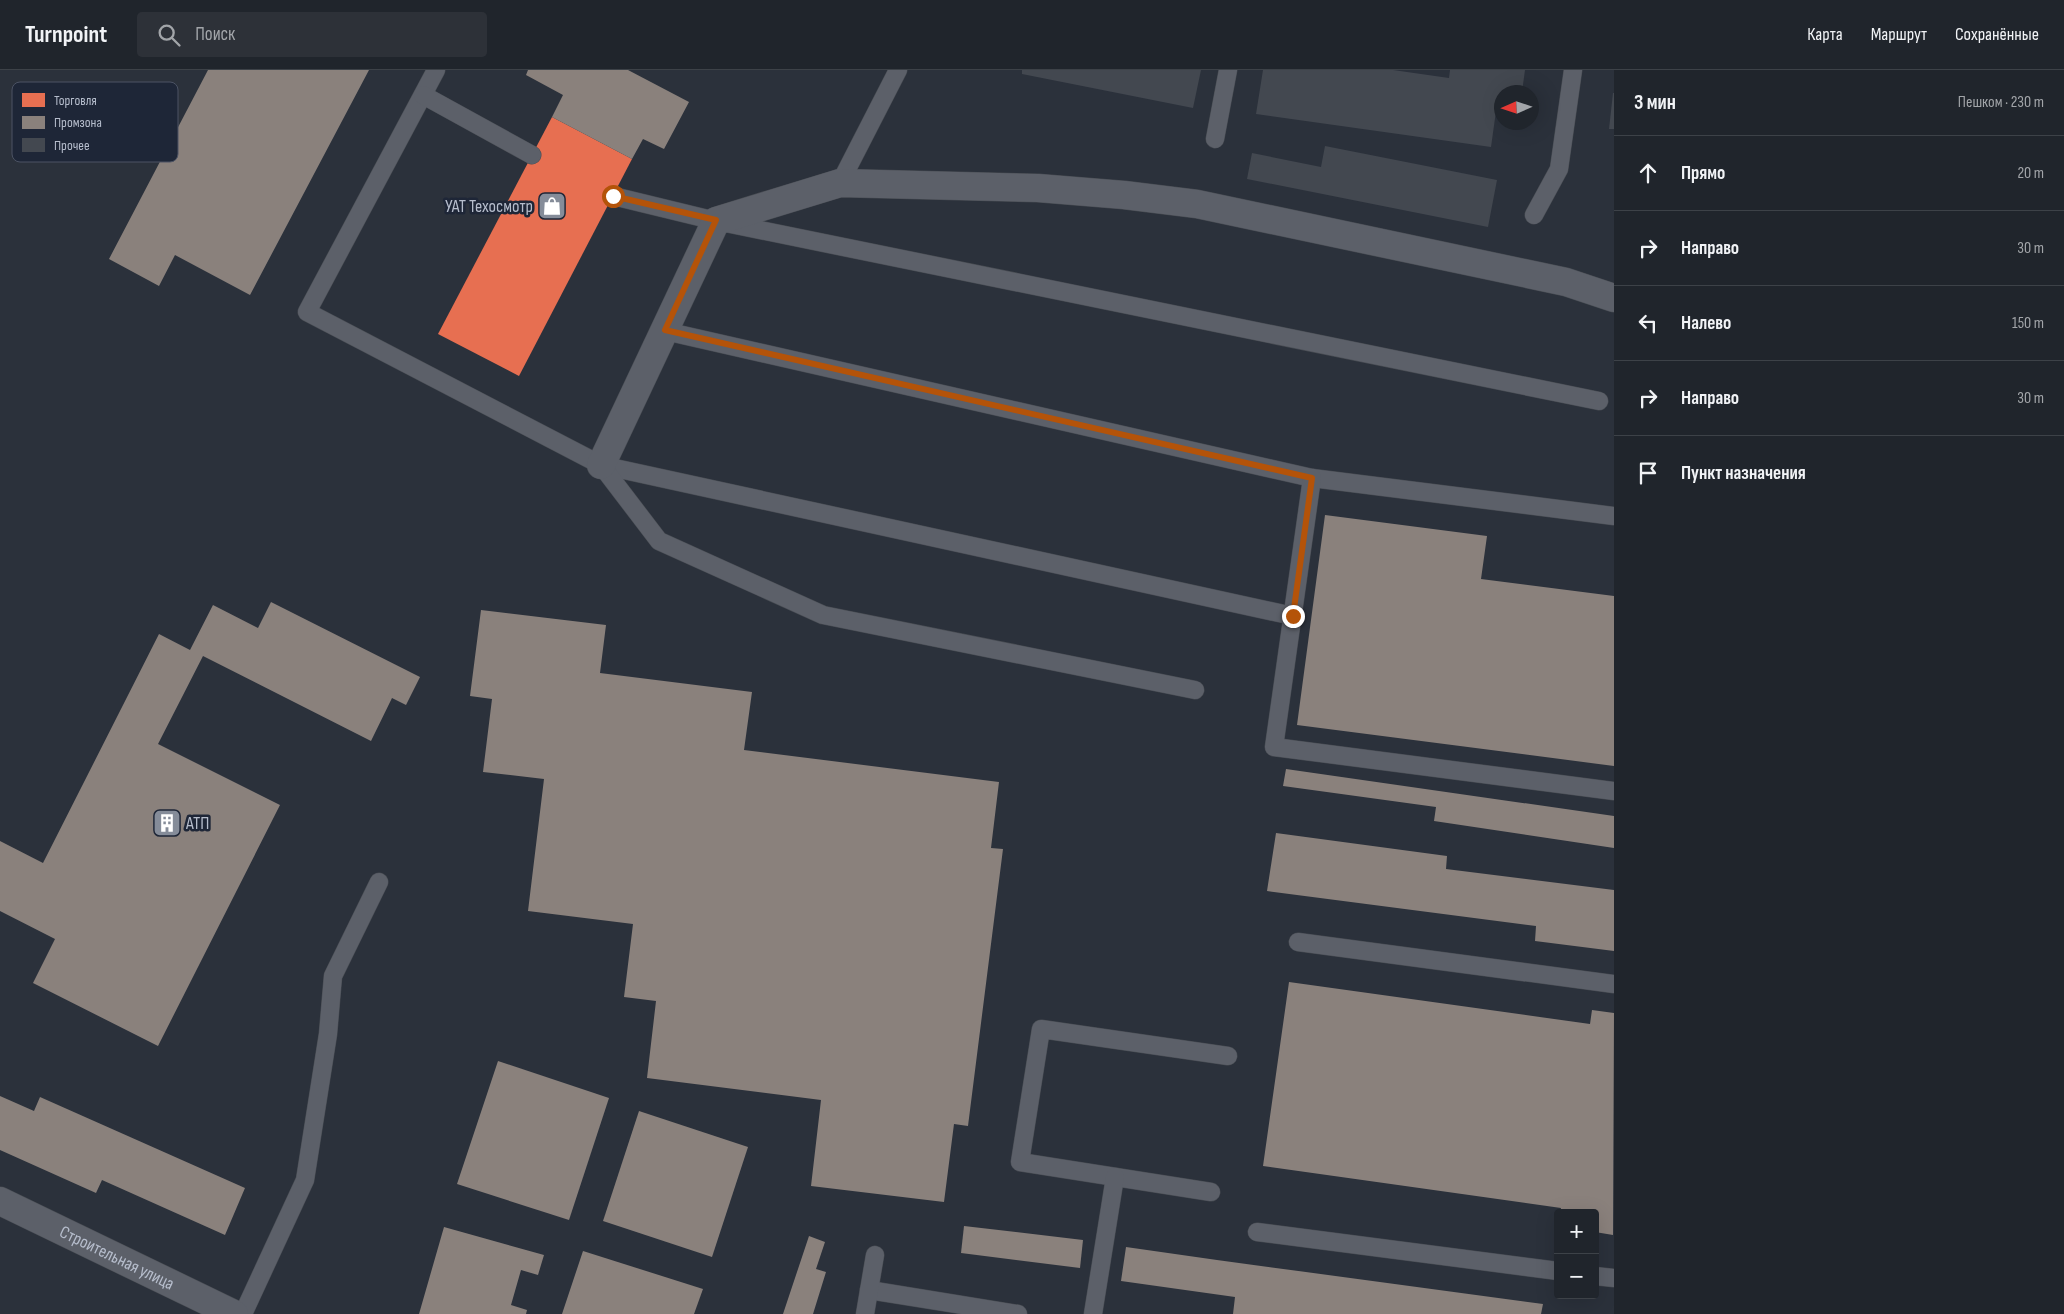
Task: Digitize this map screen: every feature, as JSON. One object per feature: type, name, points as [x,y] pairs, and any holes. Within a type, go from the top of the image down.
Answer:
[{"type":"street","points":[[601,465],[716,220],[840,183],[1038,188],[1124,194],[1197,204],[1566,282],[1614,298]]},
{"type":"street","name":"Строительная улица","points":[[0,1201],[234,1314]]},
{"type":"lane","points":[[436,70],[307,312],[601,465],[1293,616]]},
{"type":"lane","points":[[840,183],[898,70]]},
{"type":"lane","points":[[1215,138],[1228,70]]},
{"type":"lane","points":[[1534,215],[1560,169],[1573,70]]},
{"type":"lane","points":[[423,95],[532,155]]},
{"type":"lane","points":[[613,196],[716,220],[1600,401]]},
{"type":"lane","points":[[665,330],[1312,478],[1614,516]]},
{"type":"lane","points":[[601,465],[659,541],[823,615],[1195,690]]},
{"type":"lane","points":[[1312,478],[1274,747],[1614,791]]},
{"type":"lane","points":[[244,1314],[305,1180],[328,1034],[333,976],[379,882]]},
{"type":"lane","points":[[1298,942],[1614,984]]},
{"type":"lane","points":[[1212,1192],[1020,1162],[1041,1028],[1228,1056]]},
{"type":"lane","points":[[1094,1314],[1115,1177]]},
{"type":"lane","points":[[1257,1232],[1554,1270]]},
{"type":"lane","points":[[865,1314],[875,1255]]},
{"type":"lane","points":[[1599,1276],[1614,1278]]},
{"type":"lane","points":[[869,1290],[1018,1314]]},
{"type":"building: Торговля","points":[[552,117],[632,159],[519,376],[438,334]]},
{"type":"building: Промзона","points":[[208,70],[369,70],[250,295],[175,255],[159,286],[109,259],[160,162],[178,162],[178,127]]},
{"type":"building: Промзона","points":[[528,70],[628,70],[689,102],[664,149],[643,139],[632,159],[552,117],[563,95],[526,75]]},
{"type":"building: Промзона","points":[[1325,515],[1487,536],[1481,579],[1614,596],[1614,766],[1297,725]]},
{"type":"building: Промзона","name":"АТП","points":[[271,602],[420,677],[406,705],[392,698],[371,741],[203,656],[158,744],[280,805],[158,1046],[33,983],[55,939],[0,911],[0,841],[43,863],[159,634],[190,650],[213,605],[258,628]]},
{"type":"building: Промзона","points":[[481,610],[606,625],[600,673],[752,692],[744,750],[999,782],[991,848],[1003,849],[968,1126],[954,1124],[944,1202],[811,1186],[821,1100],[647,1078],[656,1001],[624,997],[633,924],[528,911],[544,779],[483,772],[492,699],[470,696]]},
{"type":"building: Промзона","points":[[1286,769],[1614,816],[1614,848],[1434,821],[1436,807],[1283,786]]},
{"type":"building: Промзона","points":[[1276,833],[1447,856],[1446,869],[1614,890],[1614,951],[1535,941],[1536,926],[1267,891]]},
{"type":"building: Промзона","points":[[1289,982],[1590,1024],[1592,1010],[1614,1013],[1613,1235],[1599,1233],[1599,1209],[1561,1209],[1263,1166]]},
{"type":"building: Промзона","points":[[498,1061],[609,1098],[569,1220],[457,1184]]},
{"type":"building: Промзона","points":[[0,1096],[34,1111],[40,1097],[245,1188],[225,1235],[102,1180],[96,1193],[0,1150]]},
{"type":"building: Промзона","points":[[639,1111],[748,1147],[712,1257],[603,1221]]},
{"type":"building: Промзона","points":[[964,1226],[1083,1240],[1080,1268],[961,1253]]},
{"type":"building: Промзона","points":[[444,1227],[544,1255],[538,1275],[521,1270],[511,1305],[527,1310],[526,1314],[419,1314]]},
{"type":"building: Промзона","points":[[809,1236],[825,1242],[816,1269],[826,1272],[813,1314],[783,1314]]},
{"type":"building: Промзона","points":[[1126,1247],[1543,1304],[1541,1314],[1233,1314],[1235,1297],[1121,1281]]},
{"type":"building: Промзона","points":[[583,1251],[703,1289],[694,1314],[562,1314]]},
{"type":"building: Прочее","points":[[1022,70],[1201,70],[1193,108],[1022,74]]},
{"type":"building: Прочее","points":[[1263,70],[1393,70],[1449,78],[1450,70],[1525,70],[1523,85],[1494,85],[1494,126],[1491,147],[1256,114]]},
{"type":"building: Прочее","points":[[1613,93],[1614,129],[1609,129]]},
{"type":"building: Прочее","points":[[1325,146],[1497,180],[1488,227],[1247,179],[1252,153],[1321,167]]},
{"type":"place","name":"УАТ Техосмотр","points":[[552,206]]},
{"type":"place","name":"АТП","points":[[167,823]]},
{"type":"route","points":[[613,196],[716,220],[665,330],[1312,478],[1293,616]]}]
